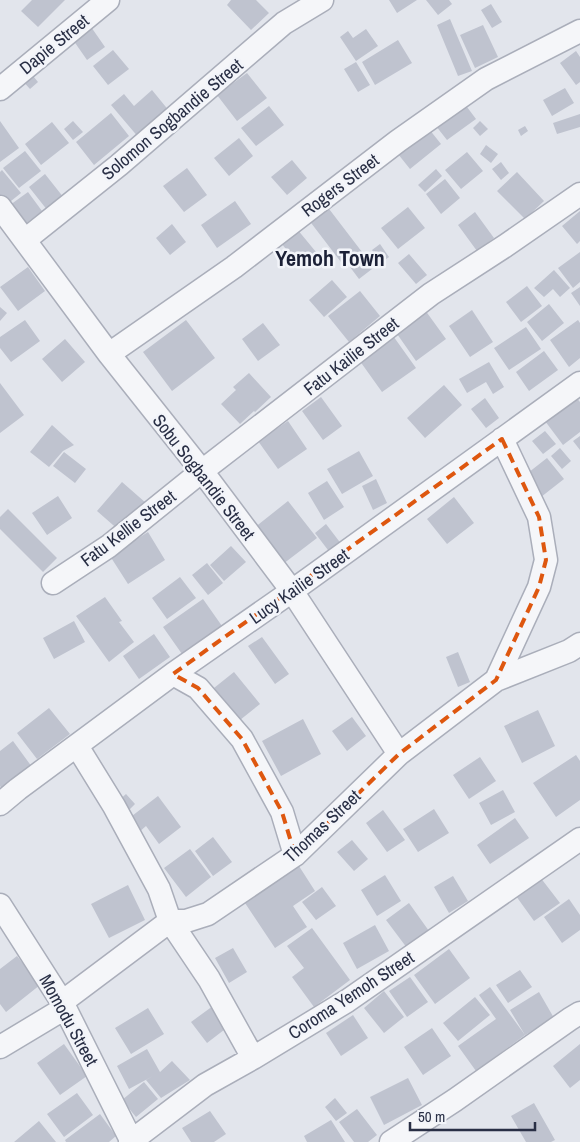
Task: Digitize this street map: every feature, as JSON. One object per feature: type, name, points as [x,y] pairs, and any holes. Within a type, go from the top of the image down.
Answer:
[{"type":"street","name":"Dapie Street","points":[[0,89],[108,0]]},
{"type":"street","name":"Solomon Sogbandie Street","points":[[25,240],[119,165],[284,24],[322,0]]},
{"type":"street","name":"Rogers Street","points":[[109,354],[234,267],[398,141],[486,79],[580,31]]},
{"type":"street","name":"Fatu Kailie Street","points":[[202,472],[431,294],[580,194]]},
{"type":"street","name":"Sobu Sogbandie Street","points":[[0,207],[109,354],[292,591],[399,754]]},
{"type":"street","name":"Lucy Kailie Street","points":[[0,804],[173,674],[292,591],[580,383]]},
{"type":"street","points":[[496,680],[539,588],[546,560],[539,517],[502,439]]},
{"type":"street","name":"Fatu Kellie Street","points":[[53,583],[108,546],[202,472]]},
{"type":"street","name":"Thomas Street","points":[[170,921],[186,921],[208,914],[295,855],[399,754],[496,680],[580,644]]},
{"type":"street","points":[[173,674],[198,688],[242,739],[282,812],[295,855]]},
{"type":"street","points":[[77,746],[114,806],[159,889],[170,921],[209,978],[253,1058]]},
{"type":"street","name":"Coroma Yemoh Street","points":[[131,1141],[205,1085],[347,1001],[577,849]]},
{"type":"street","name":"Momodu Street","points":[[0,905],[63,1005],[131,1141]]},
{"type":"street","points":[[0,1047],[63,1005],[170,921]]},
{"type":"street","points":[[391,1142],[580,1013]]},
{"type":"highlighted area","points":[[502,439],[539,517],[546,560],[539,587],[496,680],[399,754],[295,855],[282,812],[242,739],[198,688],[173,674]]},
{"type":"building","points":[[32,0],[65,0],[38,27],[21,11]]},
{"type":"building","points":[[231,0],[256,0],[269,13],[251,30],[227,5]]},
{"type":"building","points":[[389,0],[417,0],[397,13]]},
{"type":"building","points":[[426,0],[449,0],[452,4],[438,15]]},
{"type":"building","points":[[491,4],[502,22],[492,28],[481,10]]},
{"type":"building","points":[[450,19],[472,71],[458,76],[437,25]]},
{"type":"building","points":[[89,24],[105,47],[87,60],[71,37]]},
{"type":"building","points":[[483,25],[498,57],[475,68],[460,35]]},
{"type":"building","points":[[366,29],[378,46],[356,61],[340,37],[348,31],[353,38]]},
{"type":"building","points":[[398,40],[412,63],[375,85],[362,62]]},
{"type":"building","points":[[113,50],[129,69],[108,85],[93,66]]},
{"type":"building","points":[[576,51],[580,57],[580,82],[576,85],[560,63]]},
{"type":"building","points":[[356,62],[370,85],[358,92],[344,69]]},
{"type":"building","points":[[29,71],[38,82],[30,89],[20,78]]},
{"type":"building","points":[[247,73],[267,98],[237,121],[217,95]]},
{"type":"building","points":[[565,88],[574,103],[552,116],[543,100]]},
{"type":"building","points":[[152,90],[170,112],[139,138],[111,105],[124,94],[134,106]]},
{"type":"building","points":[[461,99],[476,119],[447,140],[432,121]]},
{"type":"building","points":[[269,106],[284,125],[256,146],[241,128]]},
{"type":"building","points":[[111,113],[129,136],[94,165],[76,142]]},
{"type":"building","points":[[580,114],[580,127],[557,134],[553,123]]},
{"type":"building","points":[[0,121],[19,148],[0,162]]},
{"type":"building","points":[[73,121],[83,132],[73,140],[64,129]]},
{"type":"building","points":[[480,121],[488,129],[480,136],[473,128]]},
{"type":"building","points":[[52,122],[69,143],[41,165],[25,144]]},
{"type":"building","points":[[425,124],[441,144],[410,169],[394,149]]},
{"type":"building","points":[[525,126],[528,131],[521,136],[518,130]]},
{"type":"building","points":[[239,138],[253,156],[229,176],[214,158]]},
{"type":"building","points":[[486,145],[498,154],[491,163],[480,154]]},
{"type":"building","points":[[25,151],[41,171],[19,188],[3,168]]},
{"type":"building","points":[[467,152],[483,171],[461,189],[445,170]]},
{"type":"building","points":[[292,160],[307,178],[287,195],[271,177]]},
{"type":"building","points":[[501,162],[509,173],[501,180],[492,169]]},
{"type":"building","points":[[187,168],[207,195],[184,212],[163,186]]},
{"type":"building","points":[[436,169],[442,176],[425,192],[418,185]]},
{"type":"building","points":[[2,170],[21,193],[6,205],[0,197],[0,172]]},
{"type":"building","points":[[517,172],[544,201],[525,219],[497,191]]},
{"type":"building","points":[[45,174],[64,198],[48,211],[29,187]]},
{"type":"building","points":[[445,179],[460,198],[441,214],[426,194]]},
{"type":"building","points":[[28,192],[42,211],[25,224],[10,205]]},
{"type":"building","points":[[235,201],[251,224],[217,248],[201,225]]},
{"type":"building","points":[[323,201],[362,252],[344,266],[305,215]]},
{"type":"building","points":[[408,207],[425,228],[398,249],[381,228]]},
{"type":"building","points":[[580,211],[580,241],[577,244],[562,226]]},
{"type":"building","points":[[475,212],[494,238],[477,251],[458,225]]},
{"type":"building","points":[[172,224],[186,242],[170,255],[156,238]]},
{"type":"building","points":[[297,229],[316,252],[300,266],[281,243]]},
{"type":"building","points":[[380,244],[389,257],[381,263],[372,250]]},
{"type":"building","points":[[580,252],[580,282],[573,288],[558,268]]},
{"type":"building","points":[[409,254],[427,275],[416,284],[398,263]]},
{"type":"building","points":[[363,257],[372,269],[359,279],[350,267]]},
{"type":"building","points":[[28,267],[45,291],[18,311],[0,287]]},
{"type":"building","points":[[554,270],[570,288],[560,297],[553,289],[544,297],[534,288]]},
{"type":"building","points":[[332,280],[347,297],[324,317],[309,300]]},
{"type":"building","points":[[527,286],[542,306],[521,322],[506,302]]},
{"type":"building","points":[[580,287],[580,306],[571,293]]},
{"type":"building","points":[[360,291],[380,316],[349,342],[328,316]]},
{"type":"building","points":[[549,304],[564,323],[542,341],[527,322]]},
{"type":"building","points":[[0,307],[7,313],[0,321]]},
{"type":"building","points":[[425,310],[446,339],[416,361],[395,331]]},
{"type":"building","points":[[472,310],[493,342],[470,357],[449,326]]},
{"type":"building","points":[[25,320],[40,341],[11,362],[0,348],[0,337]]},
{"type":"building","points":[[186,320],[215,358],[172,391],[143,352]]},
{"type":"building","points":[[578,320],[580,323],[580,358],[569,367],[550,340]]},
{"type":"building","points":[[263,323],[280,345],[258,361],[242,339]]},
{"type":"building","points":[[526,327],[541,349],[509,370],[494,348]]},
{"type":"building","points":[[391,333],[416,368],[382,392],[357,357]]},
{"type":"building","points":[[65,339],[85,362],[62,382],[42,359]]},
{"type":"building","points":[[544,351],[558,370],[529,391],[516,372]]},
{"type":"building","points":[[489,362],[504,387],[493,394],[486,382],[467,393],[459,379]]},
{"type":"building","points":[[249,373],[271,397],[240,424],[221,404],[236,390],[233,387]]},
{"type":"building","points":[[0,383],[24,415],[0,433]]},
{"type":"building","points":[[444,385],[462,405],[425,438],[407,418]]},
{"type":"building","points":[[321,397],[342,426],[323,440],[302,411]]},
{"type":"building","points":[[576,397],[580,402],[580,432],[563,445],[545,421]]},
{"type":"building","points":[[485,398],[499,418],[486,428],[471,409]]},
{"type":"building","points":[[288,421],[307,449],[278,469],[258,441]]},
{"type":"building","points":[[52,425],[74,445],[63,451],[49,467],[30,452]]},
{"type":"building","points":[[545,431],[556,444],[543,454],[532,441]]},
{"type":"building","points":[[580,436],[580,450],[573,441]]},
{"type":"building","points":[[560,448],[571,461],[562,469],[551,456]]},
{"type":"building","points":[[359,451],[373,476],[342,494],[327,469]]},
{"type":"building","points":[[64,452],[86,469],[75,483],[53,466]]},
{"type":"building","points":[[547,458],[564,479],[541,497],[524,476]]},
{"type":"building","points":[[376,479],[387,503],[373,510],[362,486]]},
{"type":"building","points":[[327,481],[344,507],[324,520],[308,493]]},
{"type":"building","points":[[122,482],[146,503],[121,532],[97,511]]},
{"type":"building","points":[[58,496],[72,518],[47,535],[32,513]]},
{"type":"building","points":[[454,497],[474,523],[447,544],[427,519]]},
{"type":"building","points":[[288,501],[317,538],[283,564],[254,528]]},
{"type":"building","points":[[8,509],[57,558],[43,572],[0,529],[0,517]]},
{"type":"building","points":[[326,524],[342,545],[331,554],[315,533]]},
{"type":"building","points":[[148,532],[165,560],[128,584],[110,556]]},
{"type":"building","points":[[231,546],[246,562],[224,581],[210,565]]},
{"type":"building","points":[[207,563],[223,583],[208,595],[192,575]]},
{"type":"building","points":[[180,577],[196,598],[167,619],[152,598]]},
{"type":"building","points":[[105,597],[122,621],[119,622],[134,642],[109,662],[76,616]]},
{"type":"building","points":[[203,599],[222,626],[182,654],[163,627]]},
{"type":"building","points":[[74,621],[85,642],[54,659],[43,638]]},
{"type":"building","points":[[154,634],[170,657],[139,679],[123,656]]},
{"type":"building","points":[[262,637],[289,674],[275,684],[248,646]]},
{"type":"building","points":[[458,652],[470,682],[458,687],[446,657]]},
{"type":"building","points":[[234,672],[260,704],[240,720],[214,688]]},
{"type":"building","points":[[49,708],[70,734],[37,759],[17,733]]},
{"type":"building","points":[[538,710],[555,746],[522,763],[504,726]]},
{"type":"building","points":[[352,717],[366,736],[347,751],[332,731]]},
{"type":"building","points":[[303,719],[321,754],[281,776],[262,741]]},
{"type":"building","points":[[13,741],[32,767],[2,789],[0,786],[0,751]]},
{"type":"building","points":[[576,755],[580,761],[580,800],[556,817],[533,783]]},
{"type":"building","points":[[480,757],[496,781],[469,799],[453,775]]},
{"type":"building","points":[[503,790],[515,812],[491,825],[479,803]]},
{"type":"building","points":[[126,794],[135,804],[126,813],[116,803]]},
{"type":"building","points":[[158,796],[181,827],[159,844],[146,826],[138,833],[128,819]]},
{"type":"building","points":[[434,809],[449,833],[418,852],[403,829]]},
{"type":"building","points":[[383,810],[405,840],[387,852],[366,823]]},
{"type":"building","points":[[515,818],[529,838],[490,864],[477,845]]},
{"type":"building","points":[[213,837],[232,862],[213,876],[195,851]]},
{"type":"building","points":[[352,840],[368,859],[354,871],[337,852]]},
{"type":"building","points":[[190,849],[211,877],[186,897],[164,868]]},
{"type":"building","points":[[297,863],[315,891],[293,906],[307,927],[275,948],[243,900]]},
{"type":"building","points":[[385,875],[401,901],[377,916],[361,890]]},
{"type":"building","points":[[453,876],[468,901],[449,913],[434,887]]},
{"type":"building","points":[[540,877],[560,903],[534,921],[516,896]]},
{"type":"building","points":[[128,885],[145,920],[109,938],[91,904]]},
{"type":"building","points":[[322,887],[336,906],[316,920],[302,902]]},
{"type":"building","points":[[569,899],[580,915],[580,930],[562,943],[544,917]]},
{"type":"building","points":[[409,903],[429,931],[407,948],[386,920]]},
{"type":"building","points":[[375,925],[389,951],[357,969],[343,943]]},
{"type":"building","points":[[312,928],[350,980],[314,1007],[292,977],[304,968],[287,946]]},
{"type":"building","points":[[233,948],[247,972],[229,983],[215,958]]},
{"type":"building","points":[[449,949],[470,978],[435,1004],[414,975]]},
{"type":"building","points":[[17,956],[40,985],[6,1012],[0,1004],[0,969]]},
{"type":"building","points":[[520,970],[532,987],[508,1003],[496,985]]},
{"type":"building","points":[[410,977],[428,1002],[407,1017],[389,991]]},
{"type":"building","points":[[490,987],[525,1035],[476,1071],[458,1046],[496,1019],[479,995]]},
{"type":"building","points":[[384,991],[404,1017],[384,1033],[364,1008]]},
{"type":"building","points":[[539,992],[554,1018],[525,1035],[510,1010]]},
{"type":"building","points":[[475,997],[490,1015],[458,1041],[443,1023]]},
{"type":"building","points":[[217,1003],[233,1023],[207,1043],[191,1022]]},
{"type":"building","points":[[148,1008],[164,1034],[131,1054],[115,1028]]},
{"type":"building","points":[[353,1015],[368,1038],[341,1056],[326,1033]]},
{"type":"building","points":[[432,1028],[451,1056],[423,1075],[404,1047]]},
{"type":"building","points":[[64,1044],[87,1076],[60,1095],[37,1063]]},
{"type":"building","points":[[580,1044],[580,1080],[570,1088],[553,1066]]},
{"type":"building","points":[[147,1049],[160,1072],[172,1061],[190,1080],[161,1098],[146,1080],[153,1076],[129,1089],[117,1066]]},
{"type":"building","points":[[408,1078],[422,1105],[384,1125],[370,1097]]},
{"type":"building","points":[[144,1082],[158,1099],[136,1117],[122,1100]]},
{"type":"building","points":[[77,1093],[93,1115],[64,1137],[47,1114]]},
{"type":"building","points":[[335,1098],[347,1113],[336,1121],[325,1107]]},
{"type":"building","points":[[534,1103],[555,1140],[551,1142],[526,1142],[511,1116]]},
{"type":"building","points":[[357,1109],[377,1135],[368,1142],[354,1142],[339,1122]]},
{"type":"building","points":[[210,1111],[226,1134],[214,1142],[191,1142],[182,1128]]},
{"type":"building","points":[[100,1114],[116,1136],[109,1142],[66,1142],[65,1140]]},
{"type":"building","points":[[331,1120],[345,1142],[307,1142],[304,1136]]},
{"type":"building","points":[[39,1121],[56,1142],[14,1142]]},
{"type":"district","name":"Yemoh Town","points":[[330,258]]}]
